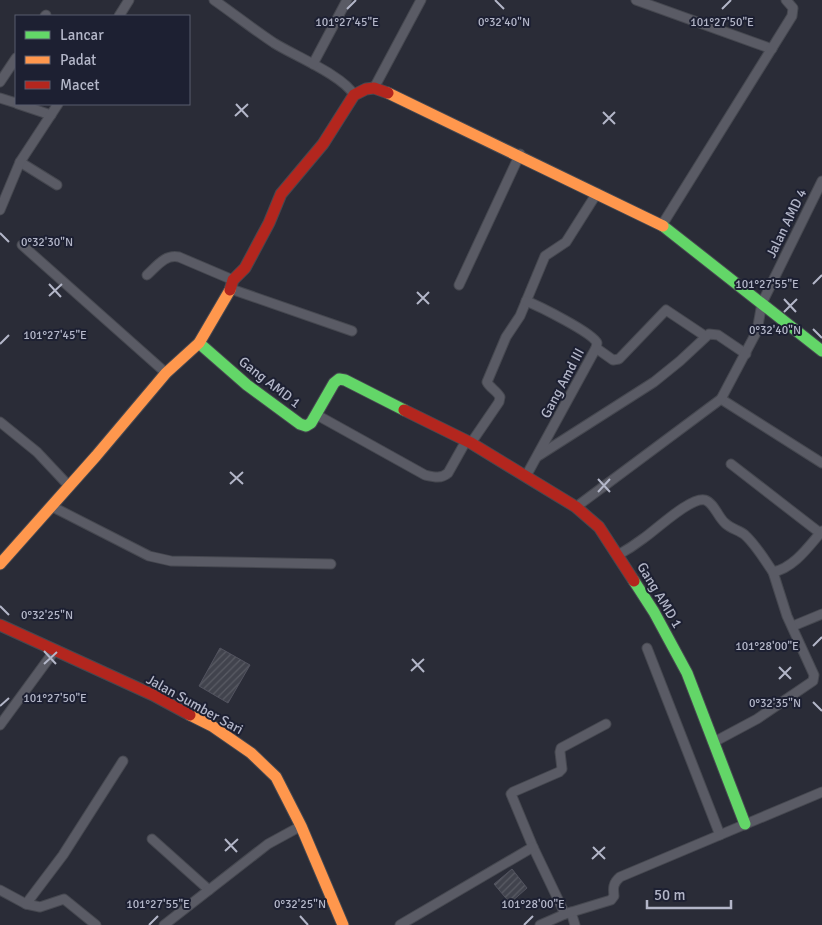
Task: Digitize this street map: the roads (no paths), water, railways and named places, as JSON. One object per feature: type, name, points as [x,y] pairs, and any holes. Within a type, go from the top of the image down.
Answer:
[{"type":"street","points":[[120,15],[129,0]]},
{"type":"street","points":[[214,0],[274,43],[313,64],[346,85],[354,95]]},
{"type":"street","points":[[313,64],[348,0]]},
{"type":"street","points":[[374,88],[421,0]]},
{"type":"street","points":[[636,0],[772,49]]},
{"type":"street","points":[[662,225],[793,14],[792,5],[786,0]]},
{"type":"street","points":[[0,82],[15,60]]},
{"type":"street","points":[[0,564],[166,374],[199,343],[232,284],[245,268],[282,194],[323,144],[354,95],[366,88],[387,92],[520,154],[662,225],[822,350]]},
{"type":"street","points":[[0,98],[15,103]]},
{"type":"street","points":[[20,105],[50,115]]},
{"type":"street","points":[[0,210],[20,162],[57,105]]},
{"type":"street","points":[[459,285],[520,154]]},
{"type":"street","points":[[20,162],[57,185]]},
{"type":"street","name":"Jalan AMD 4","points":[[762,303],[822,182]]},
{"type":"street","points":[[317,415],[425,475],[436,478],[445,476],[499,402],[498,392],[489,386],[487,382],[506,337],[520,316],[544,256],[566,242],[597,193]]},
{"type":"street","points":[[22,245],[166,374]]},
{"type":"street","points":[[148,275],[166,258],[172,256],[180,257],[232,284],[352,332]]},
{"type":"street","points":[[526,301],[595,338],[596,348]]},
{"type":"street","points":[[576,507],[721,399],[760,324],[762,303]]},
{"type":"street","name":"Gang Amd III","points":[[526,476],[596,348],[613,360],[619,359],[666,310],[706,336]]},
{"type":"street","points":[[538,456],[654,382],[706,336],[712,333],[718,334],[746,354]]},
{"type":"street","name":"Gang AMD 1","points":[[199,343],[247,385],[300,424],[306,426],[317,415],[334,383],[339,380],[345,380],[468,442],[576,507],[599,527],[654,612],[687,673],[746,824]]},
{"type":"street","points":[[721,399],[822,463]]},
{"type":"street","points":[[0,422],[37,452],[68,485]]},
{"type":"street","points":[[730,464],[821,532],[796,560],[779,571],[773,572]]},
{"type":"street","points":[[618,555],[644,539],[687,505],[697,500],[702,500],[712,505],[724,522],[738,530],[753,543],[773,572],[787,616],[814,675],[813,681],[757,719],[714,742]]},
{"type":"street","points":[[52,506],[149,556],[171,561],[331,564]]},
{"type":"street","points":[[793,626],[822,614]]},
{"type":"street","name":"Jalan Sumber Sari","points":[[0,625],[153,695],[212,726],[252,753],[276,777],[301,826],[343,925]]},
{"type":"street","points":[[647,648],[720,834]]},
{"type":"street","points":[[0,725],[55,650]]},
{"type":"street","points":[[574,925],[533,847],[511,794],[558,772],[562,769],[561,748],[606,724]]},
{"type":"street","points":[[26,904],[63,855],[123,761]]},
{"type":"street","points":[[540,925],[568,913],[611,900],[614,896],[613,887],[616,880],[620,877],[822,792]]},
{"type":"street","points":[[164,925],[268,844],[301,826]]},
{"type":"street","points":[[152,839],[209,890]]},
{"type":"street","points":[[400,925],[533,847]]},
{"type":"street","points":[[0,890],[26,904],[40,907],[64,900],[96,925]]}]
